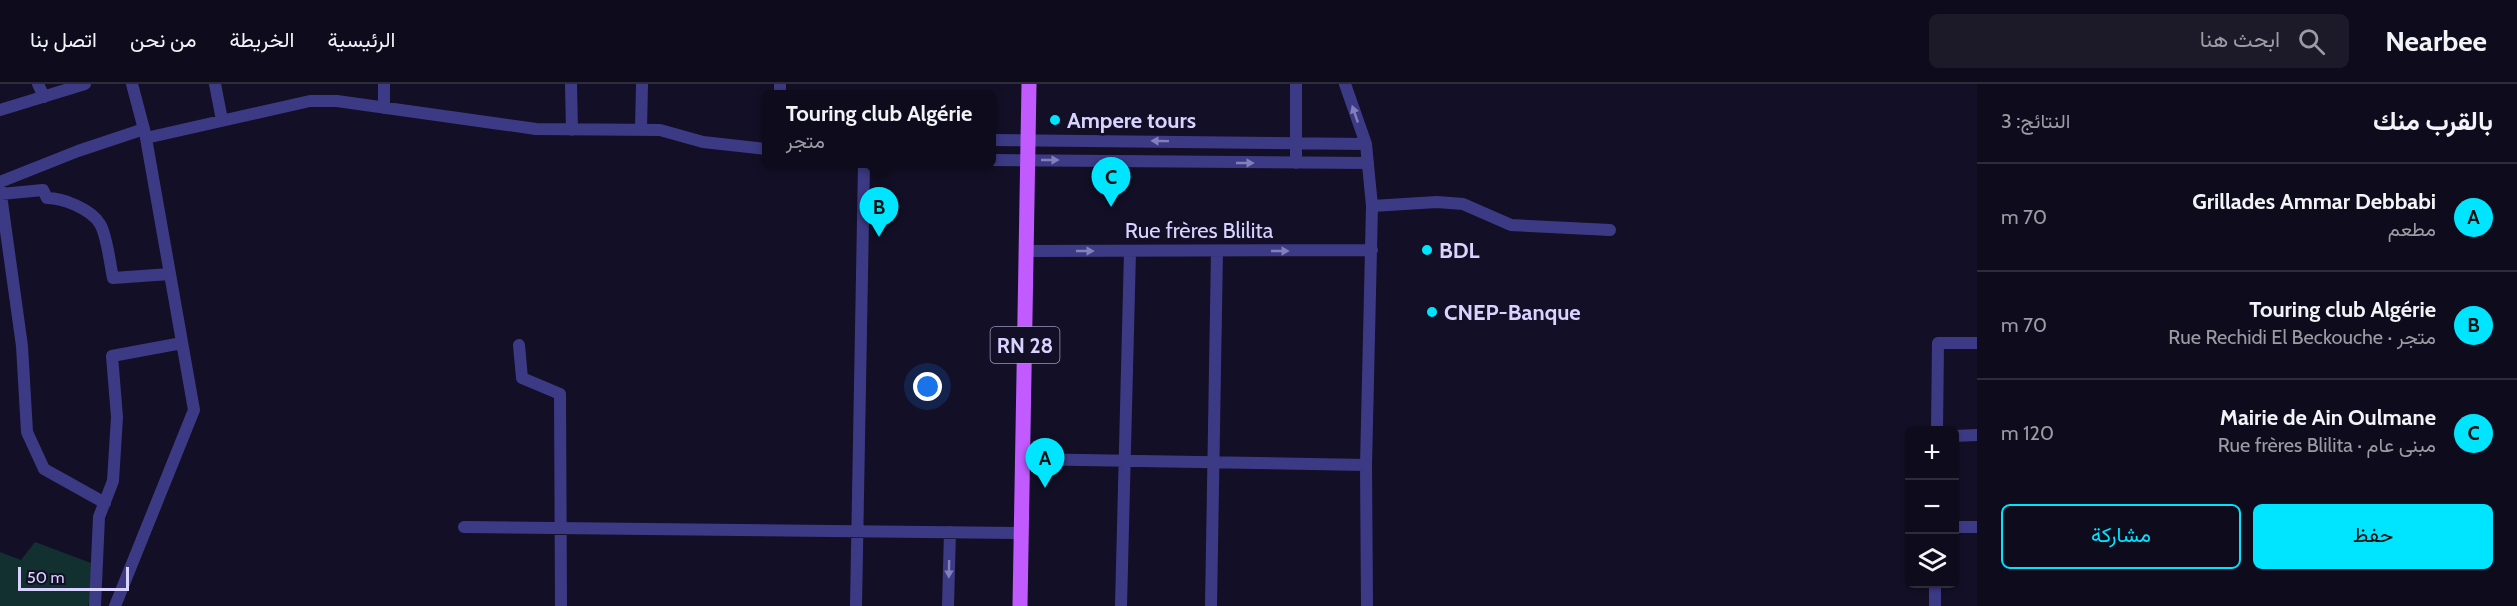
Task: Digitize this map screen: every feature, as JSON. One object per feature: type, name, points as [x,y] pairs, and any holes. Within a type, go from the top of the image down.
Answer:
[{"type":"main road","name":"RN 28","points":[[1020,606],[1029,84]]},
{"type":"street","points":[[38,84],[44,97]]},
{"type":"street","points":[[0,110],[85,84]]},
{"type":"street","points":[[115,606],[194,410],[145,133],[132,84]]},
{"type":"street","points":[[215,84],[222,120]]},
{"type":"street","points":[[384,84],[384,108]]},
{"type":"street","points":[[571,84],[572,130]]},
{"type":"street","points":[[641,130],[642,84]]},
{"type":"street","points":[[1296,84],[1296,163]]},
{"type":"street","points":[[1345,84],[1366,144],[1372,206],[1366,465],[1367,606]]},
{"type":"street","points":[[0,188],[78,151],[145,133],[222,120],[310,101],[337,101],[536,129],[660,130],[703,142],[762,149]]},
{"type":"street","points":[[996,140],[1366,144]]},
{"type":"street","points":[[703,142],[762,141]]},
{"type":"street","points":[[996,160],[1368,163]]},
{"type":"street","points":[[856,606],[864,168]]},
{"type":"street","points":[[0,188],[43,190],[47,198],[58,198],[76,205],[100,223],[113,278],[170,274]]},
{"type":"street","points":[[0,188],[22,346],[27,432],[44,469],[105,503]]},
{"type":"street","points":[[1372,206],[1437,202],[1463,204],[1510,225],[1610,230]]},
{"type":"street","name":"Rue frères Blilita","points":[[1026,251],[1372,250]]},
{"type":"street","points":[[1121,606],[1130,251]]},
{"type":"street","points":[[1211,606],[1217,251]]},
{"type":"street","points":[[95,606],[99,518],[113,481],[116,428],[112,356],[183,343]]},
{"type":"street","points":[[1937,426],[1938,343],[1977,343]]},
{"type":"street","points":[[519,345],[522,378],[560,394],[561,606]]},
{"type":"street","points":[[1959,436],[1977,435]]},
{"type":"street","points":[[1023,459],[1366,465]]},
{"type":"street","points":[[464,526],[1021,533]]},
{"type":"street","points":[[1959,527],[1977,527]]},
{"type":"street","points":[[948,606],[950,532]]},
{"type":"street","points":[[1935,588],[1935,606]]},
{"type":"green space","points":[[35,542],[99,566],[88,606],[0,606],[0,552],[21,560]]},
{"type":"place","name":"Ampere tours","points":[[1055,120]]},
{"type":"place","name":"Mairie de Ain Oulmane","points":[[1111,207]]},
{"type":"place","name":"Touring club Algérie","points":[[879,237]]},
{"type":"place","name":"BDL","points":[[1427,250]]},
{"type":"place","name":"CNEP-Banque","points":[[1432,312]]},
{"type":"place","name":"Grillades Ammar Debbabi","points":[[1045,488]]}]
